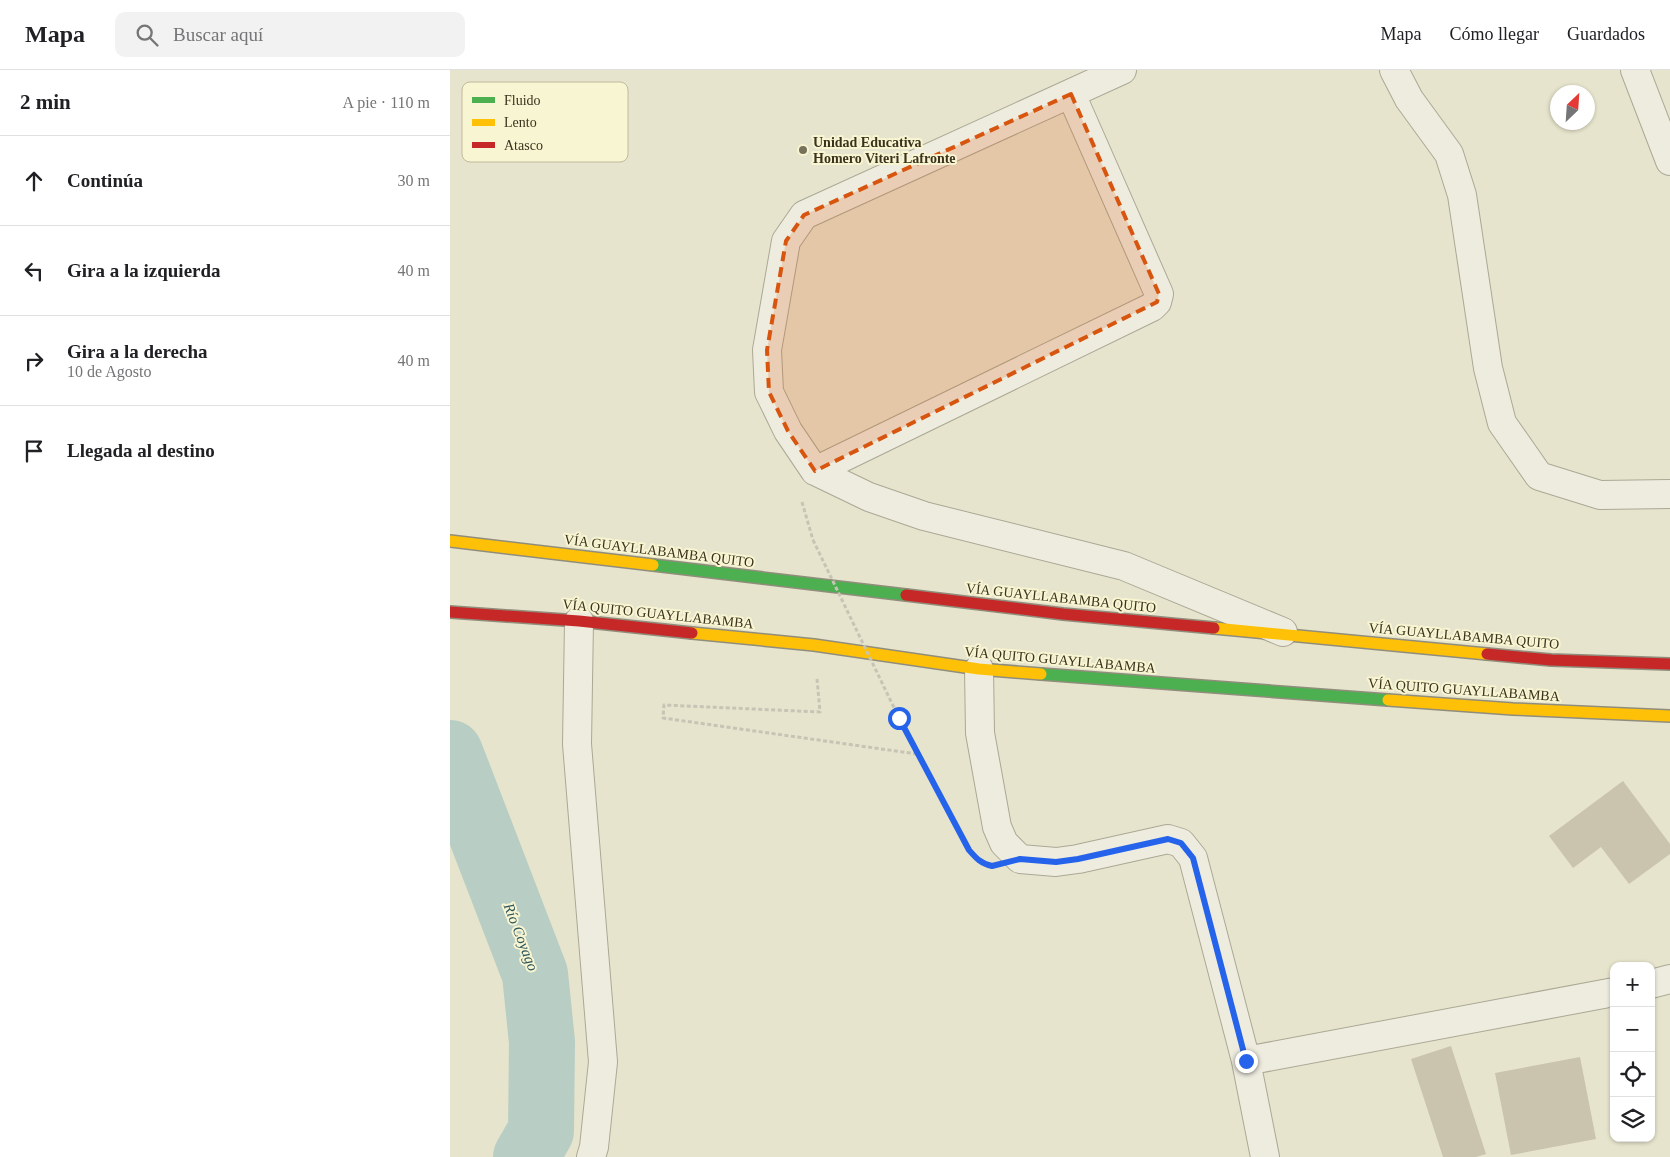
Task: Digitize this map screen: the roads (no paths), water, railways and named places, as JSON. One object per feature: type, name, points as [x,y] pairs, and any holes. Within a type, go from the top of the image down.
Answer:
[{"type":"highway","name":"VÍA GUAYLLABAMBA QUITO","points":[[450,541],[1063,614],[1552,660],[1670,664]]},
{"type":"highway","name":"VÍA QUITO GUAYLLABAMBA","points":[[450,612],[579,621],[814,645],[979,669],[1503,708],[1670,716]]},
{"type":"street","points":[[1122,70],[804,215],[786,241],[767,350],[769,392],[788,431],[815,471],[869,497],[924,516],[1124,566],[1291,635]]},
{"type":"street","points":[[1394,70],[1409,99],[1449,154],[1462,195],[1488,368],[1502,423],[1539,476],[1600,495],[1670,494]]},
{"type":"street","points":[[1635,70],[1670,162]]},
{"type":"street","points":[[815,471],[1152,307],[1157,302],[1159,294],[1071,94]]},
{"type":"street","points":[[579,621],[577,744],[604,1062],[594,1147],[591,1157]]},
{"type":"street","points":[[979,669],[980,733],[997,827],[1004,843],[1020,859],[1056,862],[1168,839],[1181,843],[1193,858],[1246,1061],[1265,1157]]},
{"type":"street","points":[[1655,983],[1670,979]]},
{"type":"street","points":[[1246,1061],[1610,993]]},
{"type":"waterway","name":"Río Coyago","points":[[450,753],[535,974],[542,1042],[541,1131],[526,1157]]},
{"type":"place","name":"Unidad Educativa Homero Viteri Lafronte","points":[[803,150]]}]
